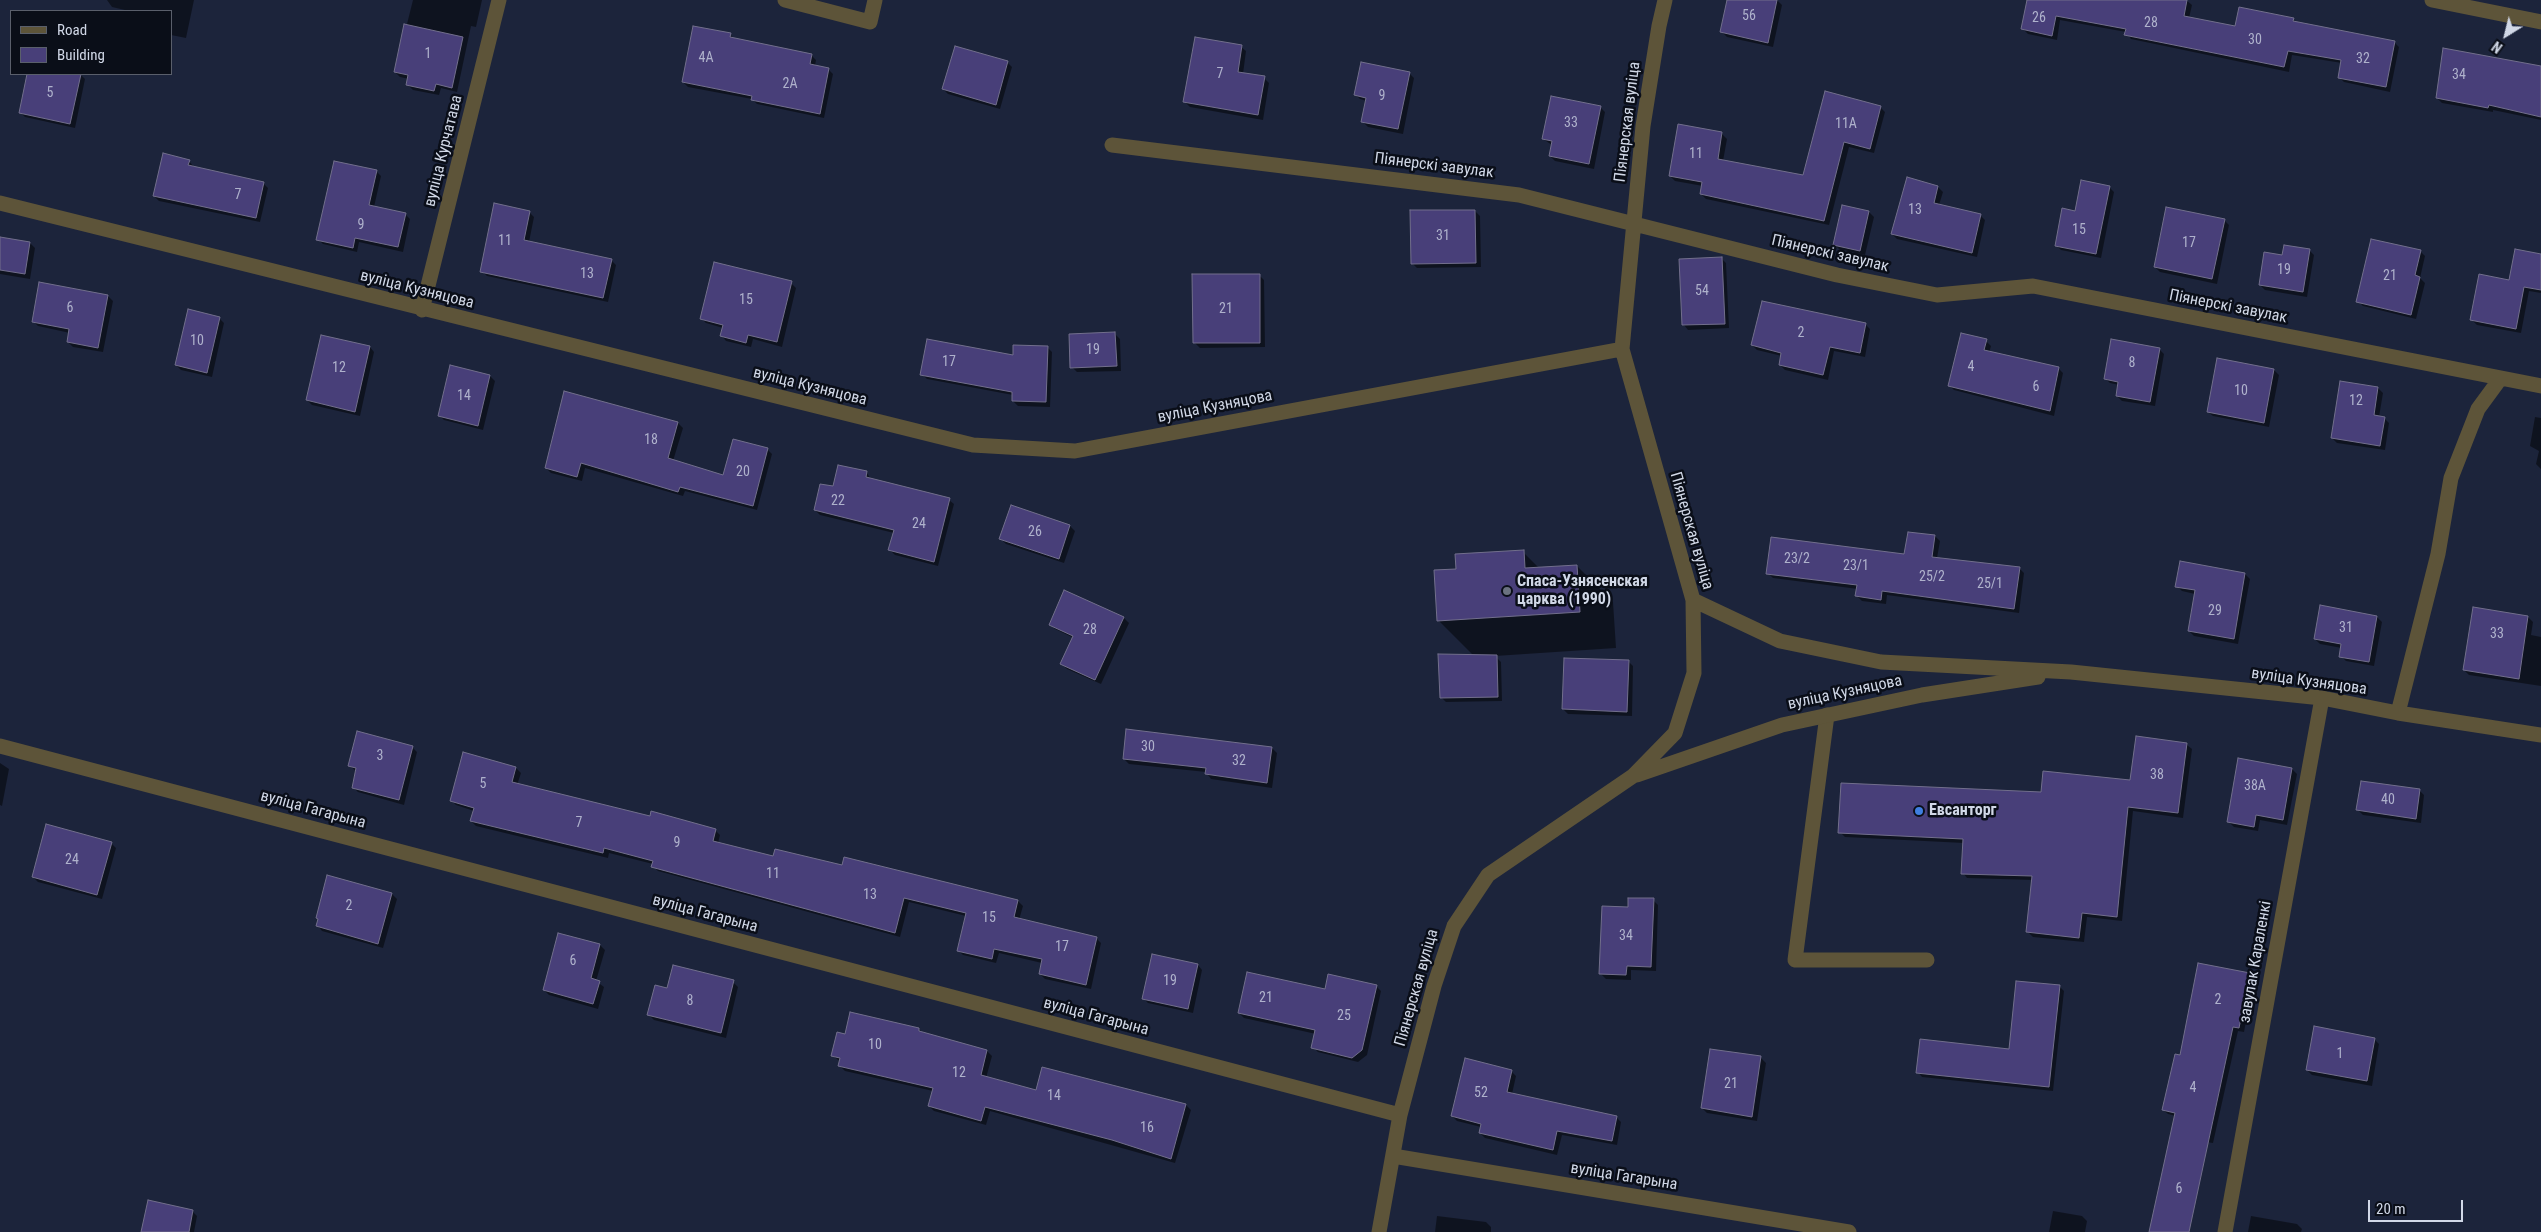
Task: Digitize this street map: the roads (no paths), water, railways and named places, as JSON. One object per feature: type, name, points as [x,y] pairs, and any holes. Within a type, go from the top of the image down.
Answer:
[{"type":"street","name":"вуліца Курчатава","points":[[422,310],[499,0]]},
{"type":"street","points":[[784,0],[870,22],[875,0]]},
{"type":"street","name":"Піянерская вуліца","points":[[1378,1232],[1400,1115],[1434,986],[1454,926],[1488,876],[1633,776],[1675,733],[1694,673],[1693,600],[1622,350],[1643,126],[1665,0]]},
{"type":"street","points":[[2432,0],[2541,22]]},
{"type":"street","name":"Піянерскі завулак","points":[[1112,144],[1519,195],[1837,275],[1937,295],[2034,286],[2541,386]]},
{"type":"street","name":"вуліца Кузняцова","points":[[0,203],[422,310],[973,445],[1075,451],[1622,350]]},
{"type":"street","points":[[2398,713],[2438,554],[2451,478],[2478,409],[2500,378]]},
{"type":"street","name":"вуліца Кузняцова","points":[[1693,600],[1780,641],[1881,662],[2071,672],[2322,698],[2398,713],[2541,735]]},
{"type":"street","name":"вуліца Кузняцова","points":[[1633,776],[1782,725],[1922,695],[2071,672]]},
{"type":"street","name":"завулак Караленкі","points":[[2224,1232],[2322,698]]},
{"type":"street","points":[[1827,715],[1795,960],[1927,960]]},
{"type":"street","name":"вуліца Гагарына","points":[[0,746],[1400,1115]]},
{"type":"street","name":"вуліца Гагарына","points":[[1393,1156],[1849,1232]]},
{"type":"place","name":"Спаса-Узнясенская царква (1990)","points":[[1507,591]]},
{"type":"place","name":"Евсанторг","points":[[1919,811]]}]
